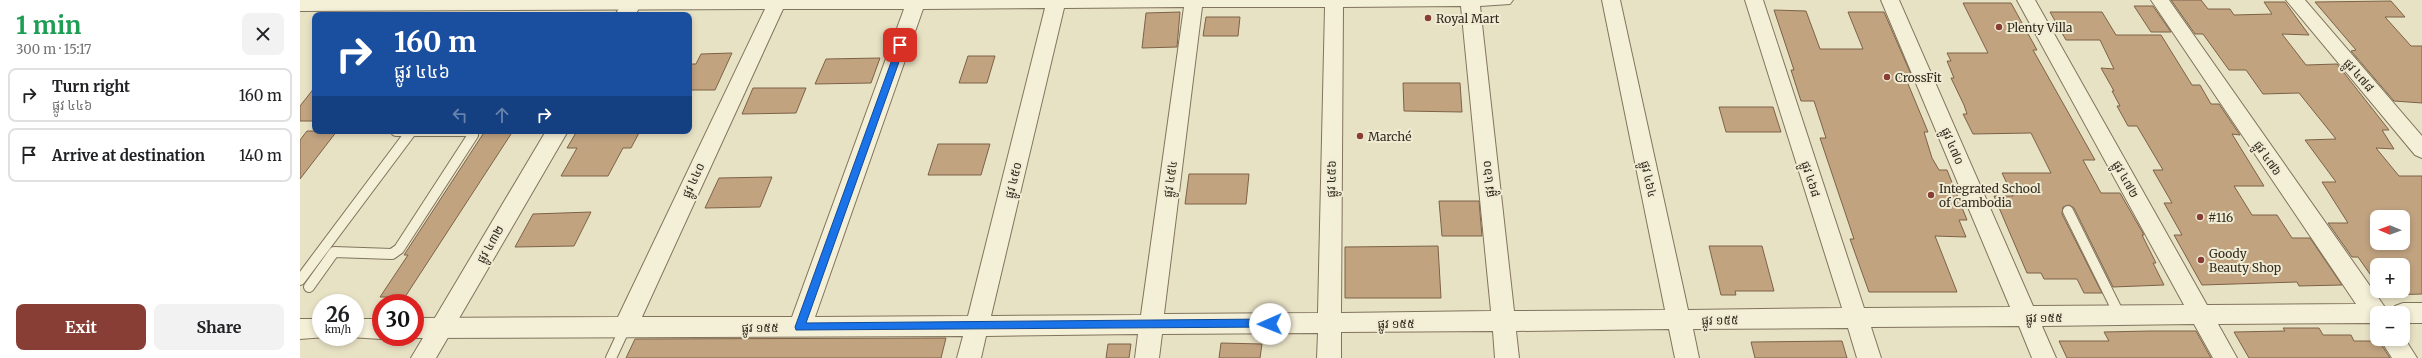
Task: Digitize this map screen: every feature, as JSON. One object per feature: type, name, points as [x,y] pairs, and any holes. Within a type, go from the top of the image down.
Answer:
[{"type":"street","name":"ផ្លូវ ៤៥៦","points":[[1329,358],[1334,0]]},
{"type":"street","name":"ផ្លូវ ៤៦០","points":[[1470,0],[1507,358]]},
{"type":"street","points":[[300,5],[630,6],[916,2],[1504,0]]},
{"type":"street","name":"ផ្លូវ ៤៦៤","points":[[1611,0],[1687,358]]},
{"type":"street","name":"ផ្លូវ ៤៦៨","points":[[1754,0],[1869,358]]},
{"type":"street","name":"ផ្លូវ ៤៧០","points":[[1890,0],[2044,358]]},
{"type":"street","name":"ផ្លូវ ៤៧២","points":[[2026,0],[2225,358]]},
{"type":"street","name":"ផ្លូវ ៤៧៦","points":[[2160,0],[2370,306]]},
{"type":"street","name":"ផ្លូវ ៤៧៨","points":[[2294,0],[2422,150]]},
{"type":"street","name":"ផ្លូវ ៤៥៤","points":[[1146,358],[1194,1]]},
{"type":"street","points":[[800,327],[916,2]]},
{"type":"street","name":"ផ្លូវ ៤៥០","points":[[969,358],[1056,2]]},
{"type":"street","name":"ផ្លូវ ៤៤០","points":[[625,328],[776,3]]},
{"type":"street","name":"ផ្លូវ ៤៣២","points":[[423,358],[555,134]]},
{"type":"street","points":[[2410,313],[2422,313]]},
{"type":"street","name":"ផ្លូវ ១៥៥","points":[[424,328],[1151,325],[2370,314]]},
{"type":"street","points":[[300,329],[312,329]]},
{"type":"street","points":[[2397,346],[2405,358]]},
{"type":"lane","points":[[300,280],[409,134]]},
{"type":"lane","points":[[309,287],[334,252],[392,254],[399,249],[472,134]]},
{"type":"lane","points":[[2068,211],[2120,316]]},
{"type":"lane","name":"ផ្លូវ ៤៤០","points":[[610,358],[625,328]]},
{"type":"building","points":[[2171,0],[2201,0],[2208,9],[2230,9],[2234,15],[2272,14],[2264,2],[2285,2],[2309,35],[2282,34],[2306,65],[2337,64],[2389,130],[2382,130],[2394,149],[2376,148],[2399,176],[2422,176],[2422,294],[2410,294],[2410,258],[2370,258],[2370,274],[2358,257],[2352,257],[2328,223],[2348,223],[2322,182],[2336,182],[2305,140],[2336,139],[2299,93],[2263,94],[2246,70],[2229,70],[2203,34],[2195,34]]},
{"type":"building","points":[[2391,1],[2405,17],[2385,17],[2411,46],[2422,46],[2422,103],[2394,101],[2351,51],[2356,50],[2315,2]]},
{"type":"building","points":[[1963,3],[2011,3],[2037,50],[2033,50],[2095,160],[2083,160],[2101,193],[2120,193],[2144,235],[2142,235],[2156,263],[2153,263],[2164,285],[2113,287],[2074,208],[2069,205],[2063,207],[2062,214],[2102,293],[2084,293],[2077,279],[2044,279],[2041,273],[2027,273],[1994,196],[2013,196],[2002,173],[2051,173],[2031,133],[1973,134],[1963,114],[1967,114],[1964,105],[1951,78],[1954,78],[1947,61],[1951,61],[1947,53],[1988,53]]},
{"type":"building","points":[[2134,6],[2153,6],[2171,32],[2151,32]]},
{"type":"building","points":[[1774,10],[1806,11],[1820,49],[1863,49],[1848,12],[1884,12],[1913,79],[1906,79],[1928,132],[1924,132],[1932,158],[1939,170],[1947,170],[1967,220],[1959,220],[1966,237],[1935,236],[1957,292],[1869,292],[1850,239],[1854,239],[1820,138],[1826,138],[1814,101],[1801,101],[1791,70],[1794,70]]},
{"type":"building","points":[[1180,12],[1177,47],[1142,48],[1146,13]]},
{"type":"building","points":[[2050,12],[2102,12],[2116,35],[2161,35],[2192,85],[2200,85],[2211,104],[2219,104],[2240,135],[2232,134],[2264,186],[2234,186],[2252,215],[2277,215],[2292,238],[2310,238],[2342,285],[2299,286],[2297,282],[2202,285],[2174,235],[2182,235],[2164,203],[2172,203],[2153,170],[2163,170],[2137,126],[2128,126],[2117,106],[2120,106],[2112,91],[2114,91],[2101,68],[2114,69],[2100,40],[2066,40]]},
{"type":"building","points":[[1206,17],[1240,17],[1238,36],[1203,36]]},
{"type":"building","points":[[732,53],[715,90],[692,90],[692,64],[696,64],[701,54]]},
{"type":"building","points":[[968,56],[995,56],[987,83],[959,83]]},
{"type":"building","points":[[880,58],[871,83],[815,84],[826,59]]},
{"type":"building","points":[[1403,83],[1460,83],[1462,112],[1404,111]]},
{"type":"building","points":[[753,88],[806,88],[796,113],[742,114]]},
{"type":"building","points":[[312,91],[312,121],[300,121],[300,106]]},
{"type":"building","points":[[1719,107],[1773,107],[1781,132],[1726,132]]},
{"type":"building","points":[[307,131],[312,131],[312,134],[335,134],[300,179],[300,140]]},
{"type":"building","points":[[483,134],[511,134],[407,294],[382,294],[408,255],[404,255]]},
{"type":"building","points":[[575,134],[638,134],[631,148],[623,148],[608,176],[561,176],[577,148],[567,148]]},
{"type":"building","points":[[938,144],[990,144],[981,175],[928,175]]},
{"type":"building","points":[[1189,174],[1249,174],[1246,204],[1185,204]]},
{"type":"building","points":[[772,177],[760,207],[705,208],[719,178]]},
{"type":"building","points":[[1439,201],[1479,201],[1482,236],[1442,236]]},
{"type":"building","points":[[591,212],[574,246],[515,247],[533,214]]},
{"type":"building","points":[[1438,246],[1441,298],[1345,298],[1345,247]]},
{"type":"building","points":[[1709,246],[1762,246],[1774,291],[1735,291],[1736,295],[1721,295]]},
{"type":"building","points":[[2283,328],[2319,328],[2323,335],[2351,335],[2354,341],[2370,341],[2370,346],[2382,346],[2390,358],[2249,358],[2234,332],[2285,331]]},
{"type":"building","points":[[2196,331],[2211,358],[2067,358],[2059,341],[2109,341],[2104,332]]},
{"type":"building","points":[[946,338],[941,358],[626,358],[635,339]]},
{"type":"building","points":[[1842,341],[1847,358],[1755,358],[1751,342]]},
{"type":"building","points":[[1221,343],[1262,344],[1260,358],[1219,358]]},
{"type":"building","points":[[1108,344],[1131,344],[1129,358],[1106,358]]},
{"type":"place","name":"Royal Mart","points":[[1428,18]]},
{"type":"place","name":"Plenty Villa","points":[[1999,27]]},
{"type":"place","name":"CrossFit","points":[[1887,77]]},
{"type":"place","name":"Marché","points":[[1360,136]]},
{"type":"place","name":"Integrated School of Cambodia","points":[[1931,195]]},
{"type":"place","name":"#116","points":[[2200,217]]},
{"type":"place","name":"Goody Beauty Shop","points":[[2201,260]]},
{"type":"route","points":[[900,45],[800,327],[1270,324]]}]
